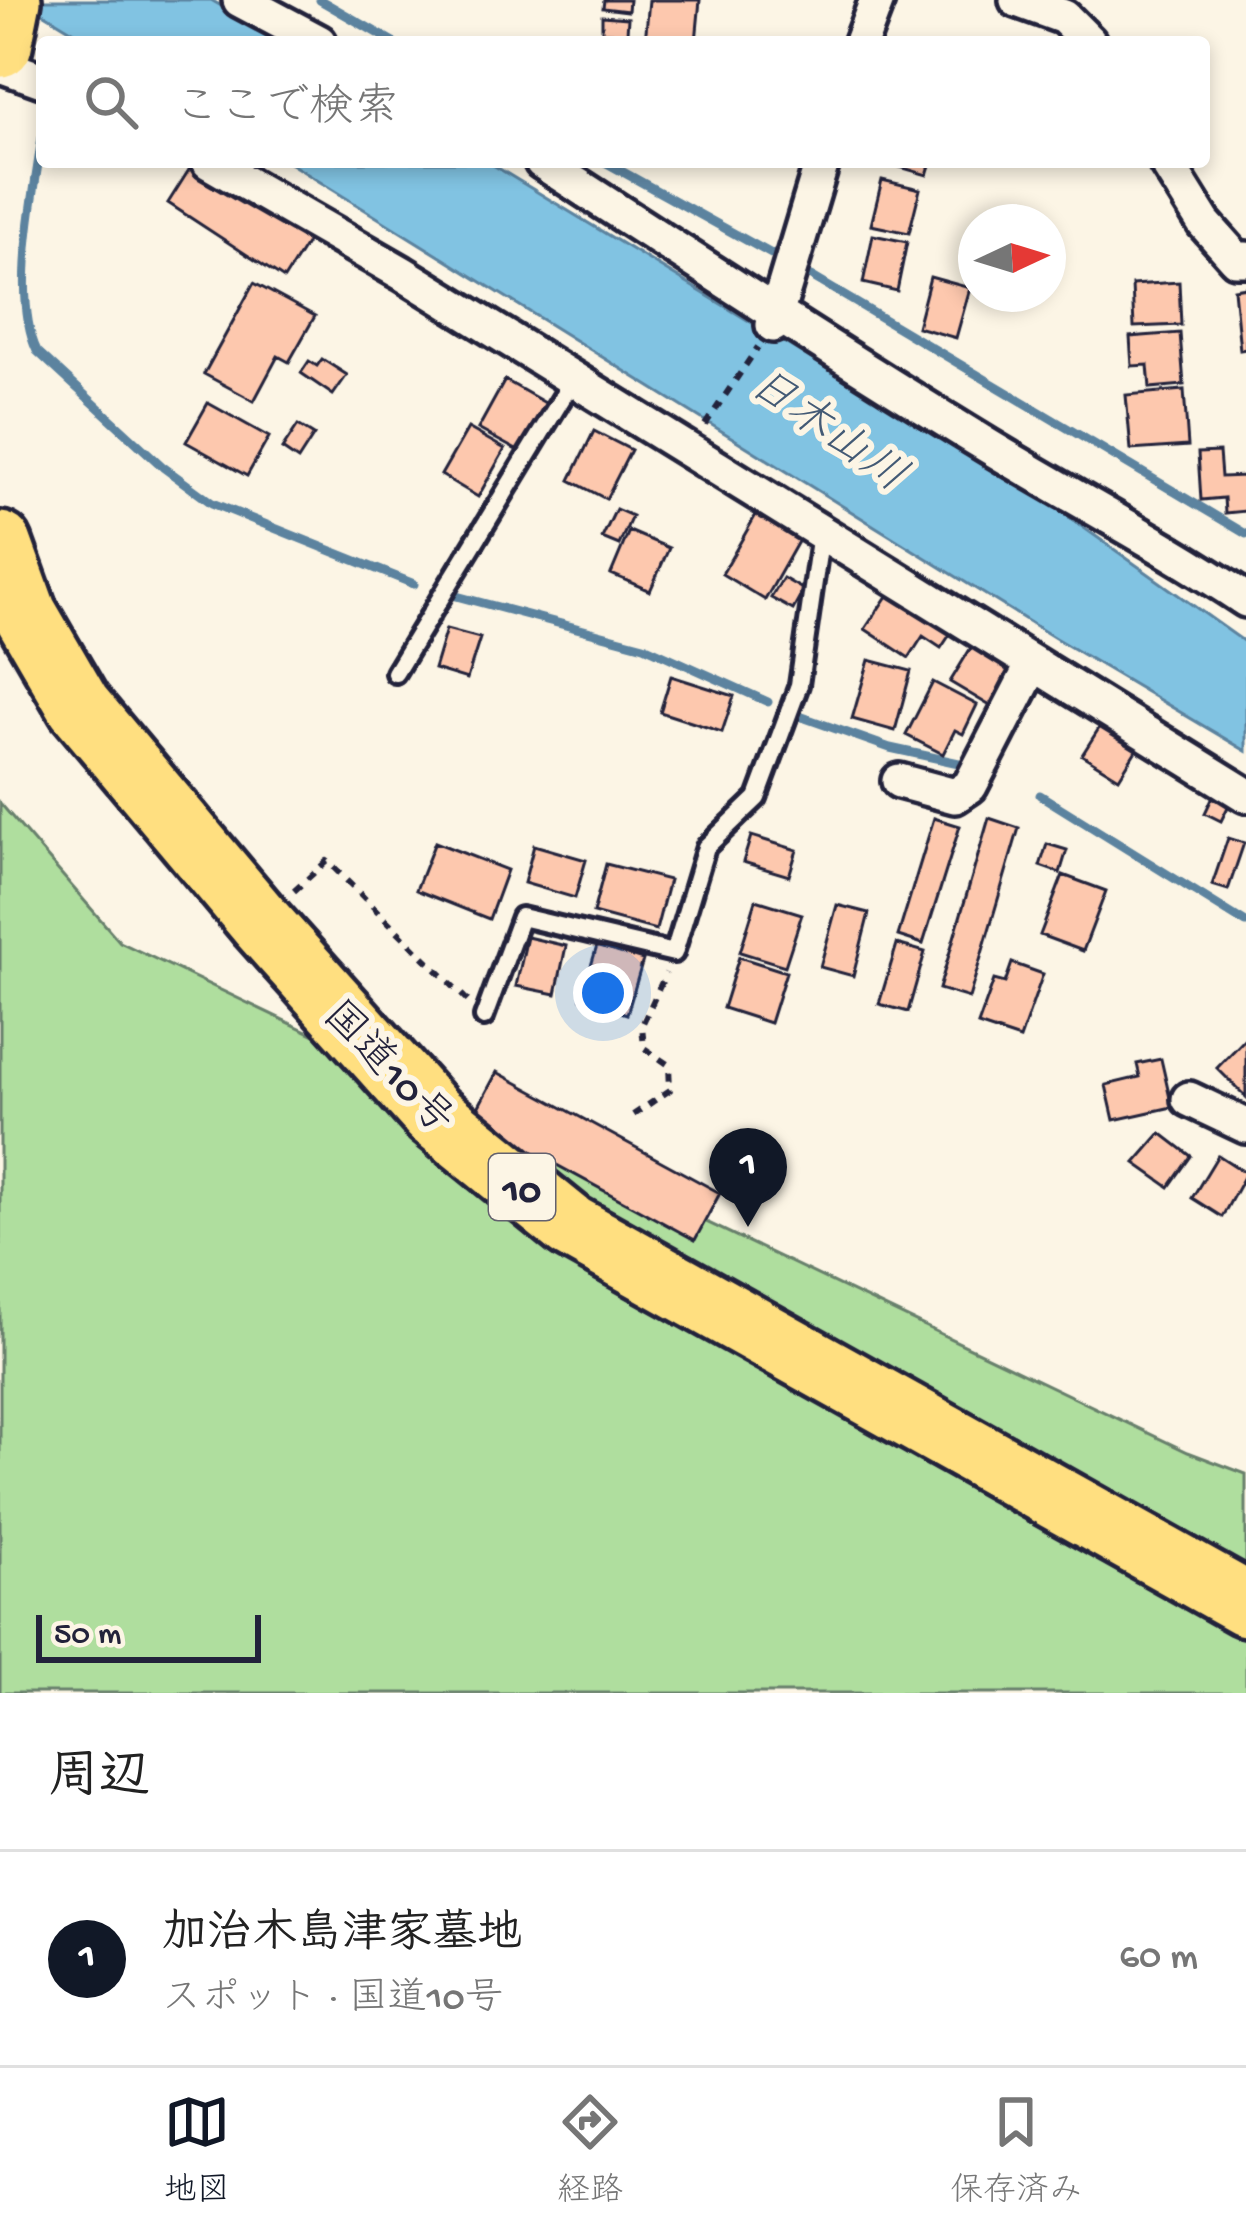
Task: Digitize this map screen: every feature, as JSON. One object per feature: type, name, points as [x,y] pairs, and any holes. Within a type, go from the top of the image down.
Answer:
[{"type":"highway","name":"国道10号","points":[[0,544],[25,613],[79,706],[261,923],[433,1115],[571,1227],[1246,1604]]},
{"type":"street","points":[[240,0],[309,36]]},
{"type":"street","points":[[863,36],[877,0]]},
{"type":"street","points":[[1016,0],[1064,16],[1083,36]]},
{"type":"street","points":[[0,65],[36,78]]},
{"type":"street","points":[[218,168],[402,273],[1246,795]]},
{"type":"street","points":[[551,168],[775,320],[1150,537],[1246,600]]},
{"type":"street","points":[[775,320],[820,168]]},
{"type":"street","points":[[1170,168],[1204,224],[1236,259],[1246,259]]},
{"type":"street","points":[[899,781],[956,796],[970,786],[1034,664]]},
{"type":"street","points":[[1189,1099],[1246,1126]]},
{"type":"lane","points":[[395,673],[573,380]]},
{"type":"lane","points":[[484,1017],[521,917],[674,953],[706,847],[757,798],[799,685],[821,533]]},
{"type":"path","points":[[697,436],[775,320]]},
{"type":"path","points":[[261,923],[327,861],[484,1017]]},
{"type":"path","points":[[633,1115],[670,1090],[669,1065],[644,1048],[642,1025],[674,953]]},
{"type":"green space","points":[[0,803],[120,942],[1188,1452],[1246,1474],[1246,1693],[0,1693]]},
{"type":"water","points":[[22,0],[211,0],[273,36],[81,36]]},
{"type":"water","name":"日木山川","points":[[298,168],[498,168],[1056,508],[1246,643],[1246,751],[1055,638]]},
{"type":"building","points":[[604,0],[629,0],[628,11],[603,8]]},
{"type":"building","points":[[649,0],[700,0],[697,36],[646,36]]},
{"type":"building","points":[[602,16],[628,18],[627,33],[602,32]]},
{"type":"building","points":[[190,168],[197,168],[308,241],[284,279],[168,203]]},
{"type":"building","points":[[903,168],[929,168],[927,175]]},
{"type":"building","points":[[882,180],[920,189],[909,233],[871,225]]},
{"type":"building","points":[[873,235],[907,242],[897,291],[863,283]]},
{"type":"building","points":[[930,277],[958,285],[958,312],[963,312],[956,338],[917,327]]},
{"type":"building","points":[[1179,282],[1181,325],[1134,327],[1132,285]]},
{"type":"building","points":[[254,283],[315,316],[289,362],[278,356],[254,401],[204,374]]},
{"type":"building","points":[[1246,287],[1246,349],[1240,350],[1234,289]]},
{"type":"building","points":[[1180,333],[1184,385],[1150,388],[1148,365],[1132,366],[1130,337]]},
{"type":"building","points":[[322,359],[347,375],[333,395],[301,373],[309,361],[317,366]]},
{"type":"building","points":[[505,380],[547,404],[520,452],[478,429]]},
{"type":"building","points":[[1184,390],[1188,446],[1131,450],[1126,395]]},
{"type":"building","points":[[208,403],[269,437],[247,476],[186,442]]},
{"type":"building","points":[[298,425],[314,435],[298,460],[282,449]]},
{"type":"building","points":[[468,428],[505,449],[478,497],[441,475]]},
{"type":"building","points":[[594,431],[631,450],[606,499],[570,480]]},
{"type":"building","points":[[1219,452],[1221,477],[1246,476],[1246,511],[1225,513],[1224,498],[1201,500],[1198,453]]},
{"type":"building","points":[[616,509],[632,516],[619,545],[602,538]]},
{"type":"building","points":[[757,513],[800,538],[765,600],[722,574]]},
{"type":"building","points":[[629,531],[669,548],[650,591],[611,574]]},
{"type":"building","points":[[783,578],[804,590],[793,610],[771,598]]},
{"type":"building","points":[[889,593],[951,633],[941,648],[923,636],[909,658],[865,629]]},
{"type":"building","points":[[446,629],[480,638],[467,679],[434,669]]},
{"type":"building","points":[[975,641],[1027,672],[1002,713],[950,682]]},
{"type":"building","points":[[869,660],[911,671],[895,731],[852,719]]},
{"type":"building","points":[[671,676],[734,696],[722,732],[660,712]]},
{"type":"building","points":[[933,682],[977,705],[963,734],[955,730],[943,754],[906,735]]},
{"type":"building","points":[[1103,722],[1140,744],[1119,778],[1082,755]]},
{"type":"building","points":[[1213,796],[1229,805],[1221,821],[1205,813]]},
{"type":"building","points":[[934,818],[960,826],[923,944],[898,936]]},
{"type":"building","points":[[989,818],[1019,828],[969,998],[939,989]]},
{"type":"building","points":[[751,836],[797,850],[789,876],[743,862]]},
{"type":"building","points":[[1228,838],[1244,843],[1228,890],[1212,885]]},
{"type":"building","points":[[435,842],[507,870],[489,919],[416,890]]},
{"type":"building","points":[[1047,844],[1067,850],[1060,873],[1040,866]]},
{"type":"building","points":[[534,845],[586,860],[575,898],[524,883]]},
{"type":"building","points":[[606,864],[669,880],[656,930],[593,913]]},
{"type":"building","points":[[1063,875],[1106,891],[1083,951],[1040,935]]},
{"type":"building","points":[[756,900],[802,914],[785,966],[740,952]]},
{"type":"building","points":[[837,905],[869,913],[853,976],[820,967]]},
{"type":"building","points":[[527,937],[566,946],[556,994],[516,986]]},
{"type":"building","points":[[897,944],[925,952],[908,1012],[879,1004]]},
{"type":"building","points":[[597,946],[643,960],[627,1014],[581,999]]},
{"type":"building","points":[[739,957],[786,972],[770,1023],[723,1008]]},
{"type":"building","points":[[1012,963],[1043,974],[1020,1039],[978,1025],[994,980],[1005,983]]},
{"type":"building","points":[[1246,1038],[1246,1097],[1217,1068]]},
{"type":"building","points":[[1161,1059],[1172,1107],[1114,1120],[1106,1085],[1140,1077],[1137,1064]]},
{"type":"building","points":[[497,1072],[720,1193],[695,1240],[472,1119]]},
{"type":"building","points":[[1161,1133],[1191,1156],[1169,1187],[1135,1163]]},
{"type":"building","points":[[1218,1155],[1246,1173],[1222,1217],[1192,1198]]},
{"type":"waterway","points":[[320,0],[383,36]]},
{"type":"waterway","points":[[37,168],[25,276],[37,351],[163,467],[212,503],[414,584]]},
{"type":"waterway","points":[[616,168],[775,256]]},
{"type":"waterway","points":[[811,276],[1246,534]]},
{"type":"waterway","points":[[445,593],[644,646],[768,702]]},
{"type":"waterway","points":[[791,713],[890,748],[968,765]]},
{"type":"waterway","points":[[1040,795],[1246,923]]},
{"type":"place","name":"加治木島津家墓地","points":[[748,1227]]}]
